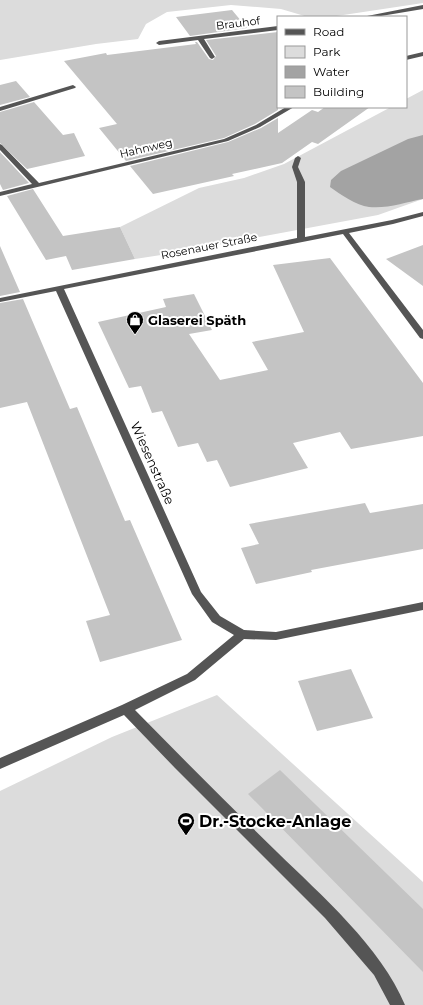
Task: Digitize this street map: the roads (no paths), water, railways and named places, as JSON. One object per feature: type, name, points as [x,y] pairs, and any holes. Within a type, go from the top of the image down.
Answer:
[{"type":"street","points":[[370,16],[421,7]]},
{"type":"street","points":[[394,16],[421,7]]},
{"type":"street","name":"Brauhof","points":[[159,43],[277,28]]},
{"type":"street","name":"Brauhof","points":[[200,38],[212,56]]},
{"type":"street","points":[[407,58],[423,54]]},
{"type":"street","points":[[0,109],[73,87]]},
{"type":"street","name":"Hahnweg","points":[[0,194],[226,140],[258,126],[289,108]]},
{"type":"street","points":[[0,146],[37,185]]},
{"type":"street","points":[[298,158],[295,167],[301,182],[301,240]]},
{"type":"street","name":"Rosenauer Straße","points":[[0,300],[345,232],[423,214]]},
{"type":"street","points":[[345,232],[423,336]]},
{"type":"street","name":"Wiesenstraße","points":[[59,288],[197,594],[216,619],[242,634],[276,636],[423,606]]},
{"type":"street","points":[[0,764],[126,709],[191,677],[242,634]]},
{"type":"street","points":[[126,709],[179,764],[330,913],[379,970],[398,1005]]},
{"type":"water","points":[[423,135],[423,199],[390,206],[369,207],[354,202],[330,187],[331,180],[341,171],[408,139]]},
{"type":"place","name":"Glaserei Späth","points":[[135,335]]},
{"type":"place","name":"Dr.-Stocke-Anlage","points":[[186,836]]}]
